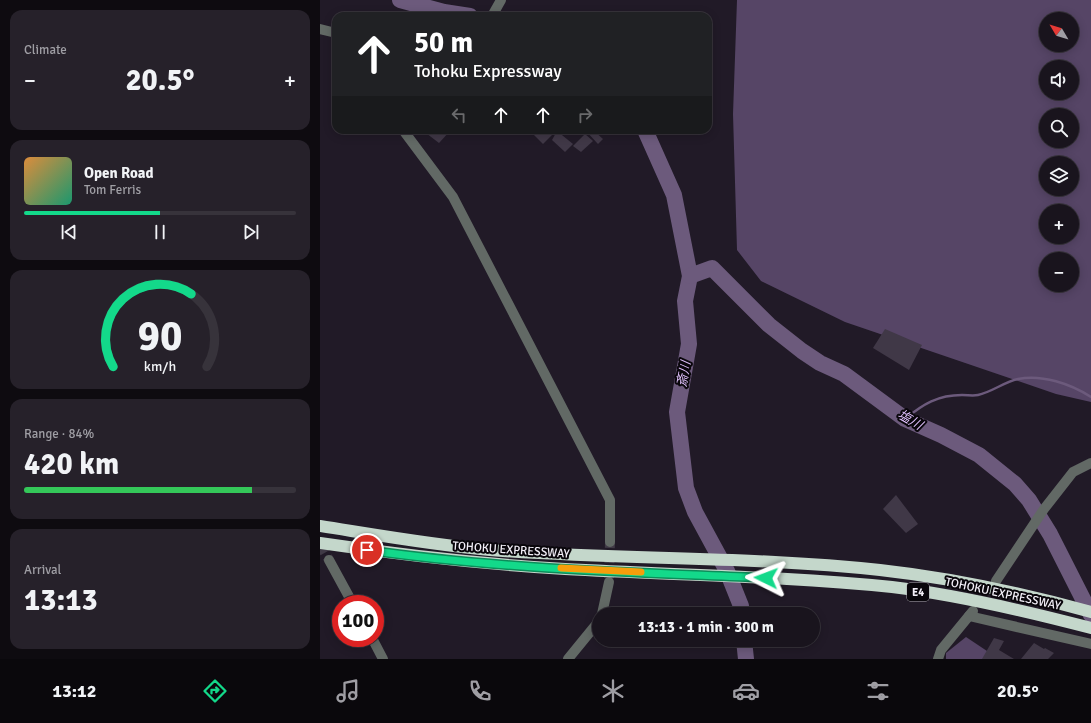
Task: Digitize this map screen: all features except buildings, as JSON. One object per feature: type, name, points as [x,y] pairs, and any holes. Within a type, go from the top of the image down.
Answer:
[{"type":"highway","name":"TOHOKU EXPRESSWAY","points":[[320,526],[415,542],[490,550],[695,558],[880,570],[929,577],[1027,595],[1091,612]]},
{"type":"highway","name":"TOHOKU EXPRESSWAY","points":[[320,543],[414,556],[489,564],[812,580],[894,588],[970,600],[1087,626]]},
{"type":"street","points":[[494,12],[501,0]]},
{"type":"street","points":[[320,29],[332,32]]},
{"type":"street","points":[[406,134],[453,197],[610,500],[610,542]]},
{"type":"street","points":[[996,581],[1044,509],[1073,472],[1091,463]]},
{"type":"street","points":[[329,560],[348,595]]},
{"type":"street","points":[[604,607],[609,582]]},
{"type":"street","points":[[938,659],[940,650],[971,613],[1091,644]]},
{"type":"street","points":[[568,659],[592,630]]},
{"type":"street","points":[[377,647],[383,659]]},
{"type":"shaded area","points":[[737,0],[1091,0],[1091,402],[1056,394],[845,322],[761,281],[737,250],[733,114]]},
{"type":"shaded area","points":[[966,637],[999,659],[946,659],[946,653]]},
{"type":"waterway","name":"斎川","points":[[400,0],[444,12]]},
{"type":"waterway","name":"斎川","points":[[647,134],[674,195],[690,276],[685,301],[689,344],[677,412],[686,488],[695,512],[727,571],[741,607]]},
{"type":"waterway","name":"塩川","points":[[690,276],[712,268],[769,325],[802,351],[820,363],[844,374],[905,419],[941,435],[979,455],[1015,484],[1029,500],[1050,534],[1091,615]]},
{"type":"waterway","points":[[905,419],[931,401],[953,395],[978,395],[1018,379],[1037,378],[1056,381],[1075,388],[1091,397]]},
{"type":"waterway","name":"斎川","points":[[745,647],[746,659]]},
{"type":"tunnel","points":[[609,578],[610,542]]},
{"type":"tunnel","points":[[320,544],[329,560]]},
{"type":"slow traffic","points":[[561,568],[641,572]]},
{"type":"route","points":[[367,550],[489,564],[766,578]]}]
